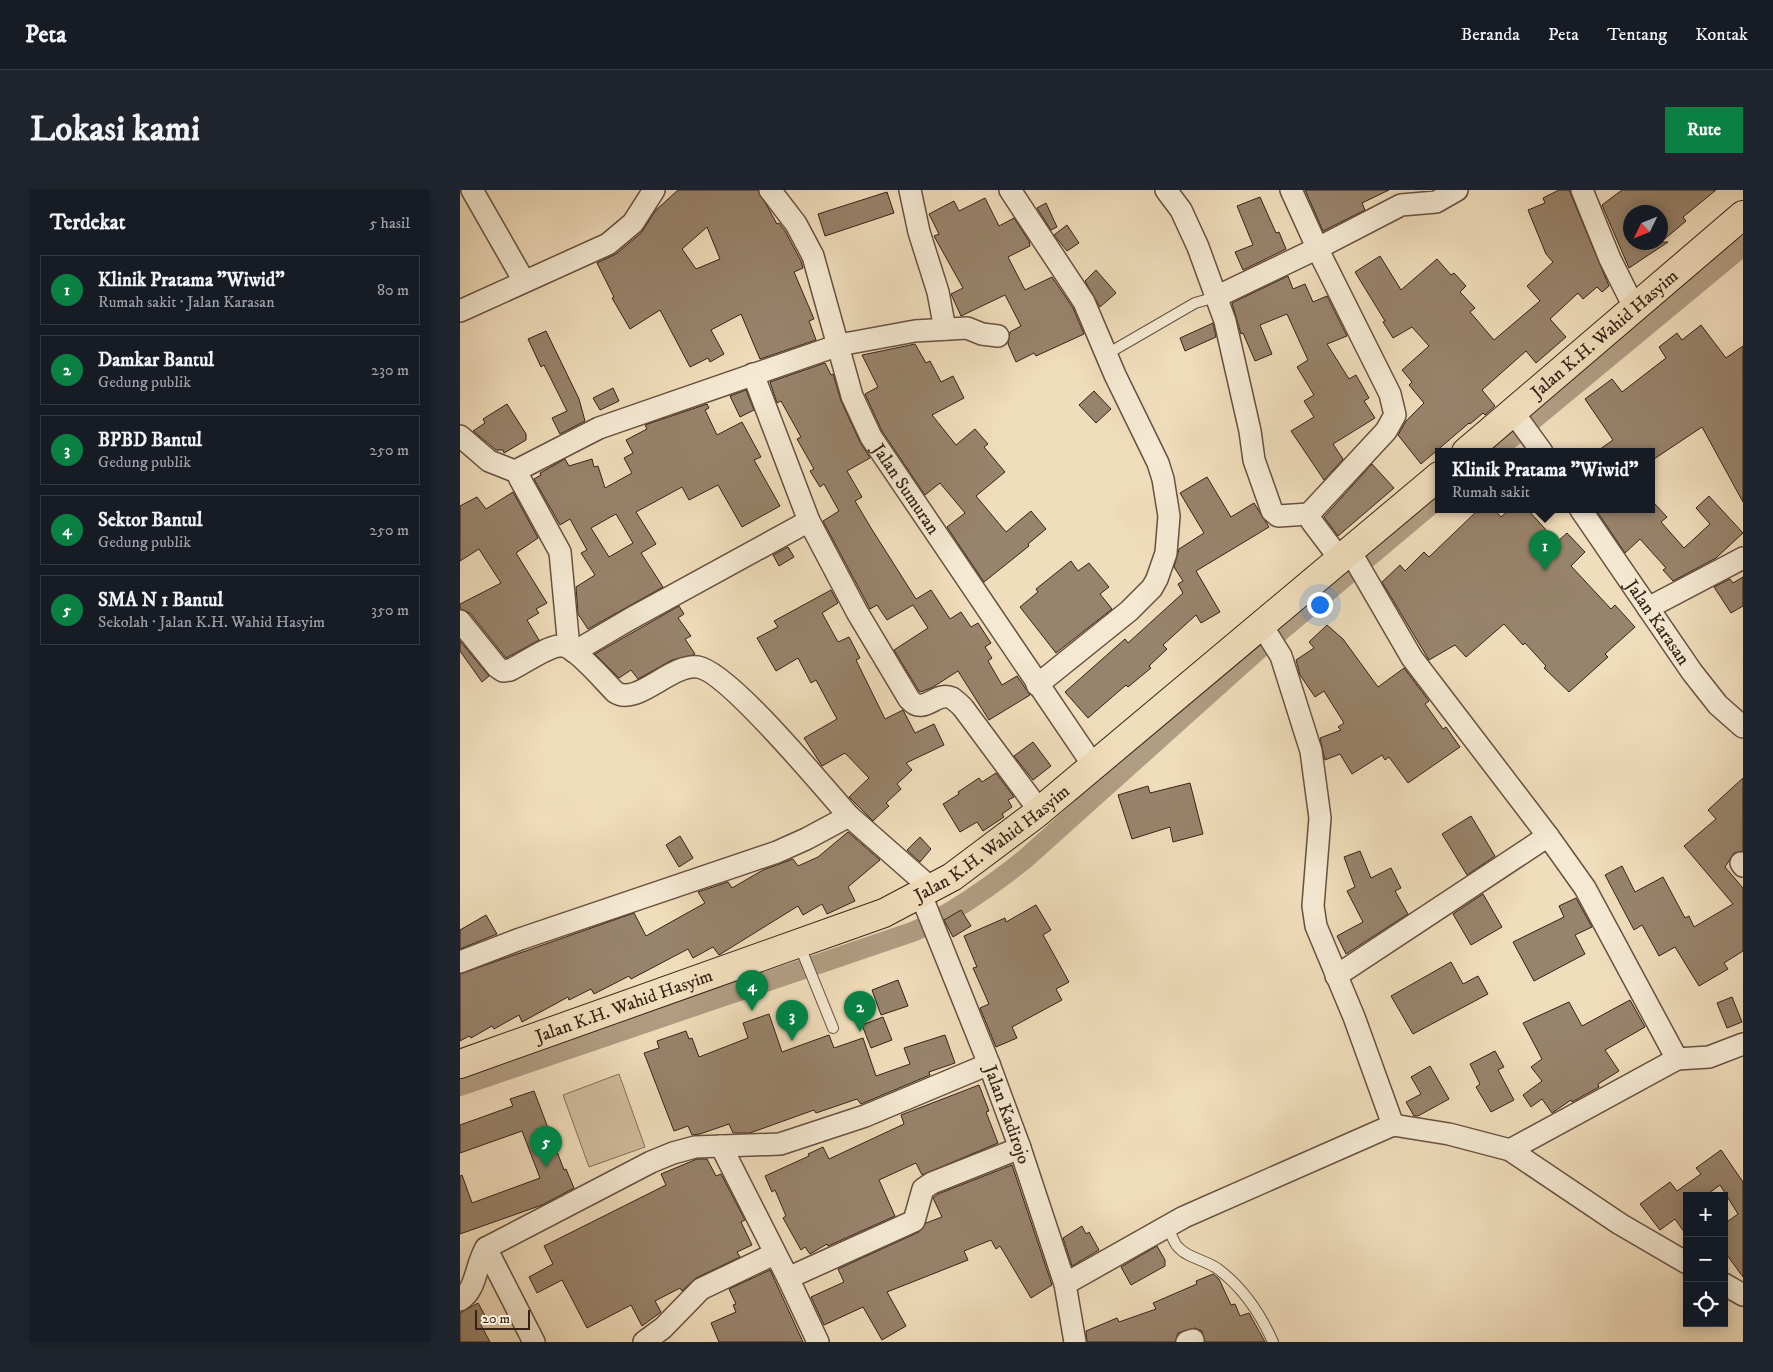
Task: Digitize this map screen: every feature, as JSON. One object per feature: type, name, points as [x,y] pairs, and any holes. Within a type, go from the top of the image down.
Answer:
[{"type":"main road","name":"Jalan K.H. Wahid Hasyim","points":[[1472,448],[1518,419],[1670,276],[1743,215]]},
{"type":"main road","name":"Jalan K.H. Wahid Hasyim","points":[[460,1064],[801,949],[925,895],[967,867],[1264,629],[1349,557],[1435,480]]},
{"type":"street","points":[[472,190],[524,281]]},
{"type":"street","points":[[460,311],[608,244],[634,223],[654,190]]},
{"type":"street","name":"Jalan Sumuran","points":[[770,190],[796,224],[813,256],[852,396],[871,437],[1036,685],[1092,765]]},
{"type":"street","points":[[910,190],[919,232],[940,298],[945,329]]},
{"type":"street","points":[[1010,190],[1076,287],[1152,450],[1163,479],[1169,516],[1166,553],[1157,579],[1144,597],[1036,685]]},
{"type":"street","points":[[1166,190],[1181,210],[1216,297],[1227,330],[1250,430],[1254,460],[1272,511],[1278,516],[1309,514],[1386,431],[1395,415],[1394,406],[1382,376],[1291,190]]},
{"type":"street","points":[[1216,297],[1318,248],[1401,205],[1436,202],[1457,190]]},
{"type":"street","points":[[1582,190],[1610,259],[1635,309]]},
{"type":"street","points":[[518,472],[534,460],[599,428],[838,345],[945,329],[967,328],[982,334],[998,336]]},
{"type":"street","points":[[753,374],[809,521],[857,612],[909,699],[914,704],[921,706],[941,698],[952,698],[964,709],[1039,810]]},
{"type":"street","points":[[1518,419],[1539,448]]},
{"type":"street","points":[[460,436],[489,460],[518,472],[560,552],[572,650]]},
{"type":"street","name":"Jalan Karasan","points":[[1583,513],[1708,692],[1718,705],[1743,727]]},
{"type":"street","points":[[1309,514],[1312,522],[1349,557],[1368,582],[1396,633],[1435,690],[1548,836],[1599,912],[1657,1026],[1677,1059]]},
{"type":"street","points":[[572,650],[809,521]]},
{"type":"street","points":[[1648,608],[1743,558]]},
{"type":"street","points":[[460,621],[497,667],[503,671],[510,670],[557,646],[572,650],[615,692],[623,696],[633,695],[677,671],[699,667],[710,671],[750,705],[849,816],[925,895]]},
{"type":"street","points":[[1264,629],[1281,656],[1311,751],[1320,818],[1313,900],[1314,918],[1354,1017],[1393,1125]]},
{"type":"street","points":[[460,962],[520,939],[776,852],[806,840],[849,816]]},
{"type":"street","points":[[1336,976],[1548,836]]},
{"type":"street","name":"Jalan Kadirojo","points":[[925,895],[933,924],[990,1064],[1065,1284],[1069,1339]]},
{"type":"street","points":[[1510,1150],[1677,1059],[1709,1057],[1743,1044]]},
{"type":"street","points":[[460,1300],[470,1291],[478,1262],[486,1248],[651,1162],[695,1147],[780,1144],[803,1138],[865,1116],[990,1064]]},
{"type":"street","points":[[1065,1284],[1168,1226],[1393,1125],[1449,1134],[1510,1150],[1620,1224],[1683,1261]]},
{"type":"street","points":[[721,1146],[818,1342]]},
{"type":"street","points":[[788,1278],[914,1221],[923,1189],[932,1183],[1020,1148]]},
{"type":"street","points":[[486,1248],[534,1342]]},
{"type":"street","points":[[644,1342],[663,1328],[701,1289],[774,1254]]},
{"type":"street","points":[[1728,1286],[1743,1295]]},
{"type":"lane","points":[[1107,354],[1195,303],[1216,297]]},
{"type":"lane","points":[[801,949],[832,1028]]},
{"type":"lane","points":[[1168,1226],[1180,1250],[1217,1268],[1230,1280],[1253,1306],[1264,1322],[1273,1342]]},
{"type":"shaded area","points":[[619,1074],[645,1147],[589,1167],[563,1095]]},
{"type":"building","points":[[678,190],[758,190],[777,224],[779,223],[785,231],[801,261],[803,268],[794,272],[814,319],[809,321],[816,340],[760,359],[741,314],[711,330],[724,354],[710,362],[708,358],[690,367],[660,310],[630,329],[612,298],[614,297],[597,263],[616,254],[641,233],[656,210]],"holes":[[[707,227],[720,259],[696,269],[682,249]]]},
{"type":"building","points":[[1305,190],[1389,190],[1362,203],[1365,210],[1323,231]]},
{"type":"building","points":[[1559,190],[1569,190],[1609,286],[1602,292],[1597,287],[1583,299],[1578,293],[1550,319],[1566,337],[1536,363],[1526,351],[1482,390],[1495,406],[1485,415],[1483,413],[1469,423],[1440,448],[1435,448],[1435,452],[1421,464],[1398,435],[1406,421],[1424,403],[1409,385],[1412,382],[1402,370],[1429,346],[1412,327],[1393,338],[1383,322],[1385,321],[1355,272],[1380,256],[1401,290],[1437,259],[1451,275],[1454,273],[1466,286],[1460,292],[1475,308],[1470,312],[1494,340],[1540,301],[1527,286],[1553,262],[1546,254],[1528,210],[1545,203],[1543,198]]},
{"type":"building","points":[[1622,190],[1716,190],[1683,217],[1686,221],[1668,236],[1668,205],[1623,205],[1623,250],[1656,250],[1629,268],[1602,205]]},
{"type":"building","points":[[887,192],[894,213],[825,236],[818,214]]},
{"type":"building","points":[[1260,197],[1276,233],[1279,232],[1286,249],[1243,270],[1235,252],[1253,245],[1237,206]]},
{"type":"building","points":[[985,198],[999,226],[1014,218],[1029,241],[1030,246],[1008,257],[1025,290],[1052,277],[1073,308],[1084,334],[1036,356],[1034,353],[1016,362],[1008,344],[1010,332],[1021,326],[1005,295],[961,316],[951,294],[963,288],[934,236],[939,234],[929,214],[954,201],[959,211]]},
{"type":"building","points":[[1046,203],[1057,227],[1051,230],[1037,208]]},
{"type":"building","points":[[1067,225],[1079,243],[1067,251],[1054,235]]},
{"type":"building","points":[[1096,270],[1116,293],[1100,307],[1085,281]]},
{"type":"building","points":[[1288,276],[1293,289],[1305,284],[1313,302],[1327,296],[1347,336],[1327,344],[1349,379],[1356,375],[1369,398],[1364,401],[1375,418],[1333,444],[1343,459],[1324,480],[1291,431],[1314,417],[1304,401],[1314,395],[1297,367],[1308,360],[1287,314],[1260,325],[1272,354],[1255,361],[1243,333],[1241,334],[1232,303]]},
{"type":"building","points":[[1213,323],[1216,337],[1185,351],[1180,338]]},
{"type":"building","points":[[1701,325],[1726,358],[1743,346],[1743,502],[1702,427],[1655,458],[1655,448],[1602,448],[1613,440],[1585,399],[1612,379],[1622,392],[1666,358],[1659,347],[1677,333],[1682,340]]},
{"type":"building","points":[[546,331],[579,399],[585,421],[560,434],[552,418],[567,411],[544,365],[541,367],[528,339]]},
{"type":"building","points":[[915,344],[926,363],[930,361],[941,382],[953,376],[964,398],[932,415],[956,445],[975,429],[988,444],[984,447],[1005,472],[976,496],[1006,532],[1031,511],[1046,529],[1028,544],[1029,546],[984,582],[947,527],[965,513],[940,483],[925,495],[882,431],[865,394],[878,387],[862,355]]},
{"type":"building","points":[[825,363],[831,375],[833,374],[841,401],[860,442],[870,458],[847,471],[862,497],[855,501],[871,528],[916,599],[931,590],[950,619],[961,612],[971,627],[978,623],[991,643],[985,647],[992,658],[988,661],[1002,685],[1017,676],[1030,695],[989,720],[958,671],[933,687],[921,692],[919,691],[894,650],[928,628],[913,605],[887,620],[877,605],[870,609],[823,521],[839,511],[824,484],[820,487],[810,471],[814,469],[797,439],[801,437],[781,401],[777,403],[770,382]]},
{"type":"building","points":[[613,388],[619,401],[600,410],[593,398]]},
{"type":"building","points":[[746,390],[754,410],[740,417],[730,396]]},
{"type":"building","points":[[1094,391],[1111,409],[1096,423],[1079,405]]},
{"type":"building","points":[[507,404],[526,434],[526,440],[504,453],[503,450],[496,450],[473,431],[485,423],[483,419]]},
{"type":"building","points":[[707,404],[709,408],[705,410],[717,435],[742,422],[761,457],[754,460],[780,506],[742,527],[718,485],[689,500],[682,487],[636,512],[656,544],[641,553],[663,587],[588,629],[578,614],[576,587],[595,575],[581,553],[587,550],[570,519],[560,525],[534,479],[541,475],[540,473],[565,459],[569,466],[592,459],[594,467],[598,466],[605,488],[632,473],[624,458],[633,453],[626,440],[647,429],[645,425]],"holes":[[[616,514],[633,543],[609,557],[591,528]]]},
{"type":"building","points":[[1372,464],[1394,488],[1338,536],[1324,517]]},
{"type":"building","points":[[1207,477],[1231,517],[1254,503],[1269,527],[1196,571],[1220,612],[1201,623],[1196,615],[1163,645],[1167,649],[1149,666],[1151,668],[1128,687],[1126,685],[1088,718],[1065,692],[1125,639],[1128,643],[1183,593],[1178,584],[1183,581],[1174,567],[1179,549],[1204,533],[1180,493]]},
{"type":"building","points":[[513,492],[538,538],[516,553],[547,603],[536,609],[539,613],[527,620],[539,640],[506,658],[470,613],[460,609],[460,604],[501,583],[479,549],[460,561],[460,506],[477,497],[486,509]]},
{"type":"building","points":[[1709,496],[1743,533],[1716,558],[1673,581],[1663,570],[1666,568],[1640,539],[1625,553],[1598,513],[1655,513],[1655,504],[1667,517],[1661,522],[1684,548],[1710,524],[1696,508]]},
{"type":"building","points":[[1475,513],[1498,513],[1501,517],[1506,513],[1531,513],[1557,542],[1567,533],[1585,552],[1571,566],[1611,609],[1615,605],[1635,627],[1605,654],[1608,657],[1569,692],[1544,668],[1546,666],[1525,643],[1523,645],[1504,624],[1466,657],[1455,645],[1429,660],[1382,582],[1400,565],[1405,571],[1424,552],[1429,557]]},
{"type":"building","points":[[788,547],[794,557],[779,566],[773,555]]},
{"type":"building","points":[[1071,561],[1078,571],[1089,563],[1109,587],[1100,594],[1112,609],[1056,653],[1020,607],[1038,592],[1036,589]]},
{"type":"building","points":[[1743,577],[1743,606],[1731,613],[1714,587],[1730,579],[1733,583]]},
{"type":"building","points":[[831,590],[838,603],[822,613],[838,642],[849,637],[860,658],[856,660],[885,719],[903,710],[915,733],[934,724],[944,745],[906,763],[912,770],[897,784],[901,789],[886,803],[889,806],[873,821],[849,797],[869,778],[845,753],[822,766],[804,738],[837,719],[816,680],[811,683],[798,658],[776,671],[757,638],[778,627],[774,621]]},
{"type":"building","points":[[679,606],[684,614],[678,618],[691,636],[685,639],[695,654],[672,660],[638,679],[631,670],[619,678],[595,654]]},
{"type":"building","points":[[1327,625],[1343,639],[1378,687],[1404,668],[1429,701],[1425,704],[1443,729],[1446,727],[1460,747],[1408,783],[1389,757],[1385,760],[1382,755],[1352,774],[1340,754],[1325,760],[1320,738],[1341,730],[1338,727],[1344,723],[1324,691],[1315,697],[1300,675],[1296,660],[1314,648],[1309,642]]},
{"type":"building","points":[[460,641],[489,676],[482,682],[460,651]]},
{"type":"building","points":[[1033,742],[1051,766],[1033,780],[1014,756]]},
{"type":"building","points":[[996,773],[1014,797],[1008,800],[1012,807],[1002,814],[1004,817],[983,831],[977,822],[960,832],[943,804],[979,778],[982,782]]},
{"type":"building","points":[[1743,778],[1743,851],[1734,853],[1725,867],[1743,888],[1743,951],[1724,963],[1728,969],[1699,986],[1675,947],[1659,956],[1642,925],[1634,930],[1605,875],[1622,866],[1635,892],[1663,877],[1685,918],[1689,916],[1694,927],[1733,904],[1684,846],[1716,819],[1708,810]]},
{"type":"building","points":[[1190,783],[1203,834],[1173,842],[1170,827],[1132,839],[1118,795],[1148,786],[1150,793]]},
{"type":"building","points":[[1471,816],[1495,856],[1467,875],[1442,834]]},
{"type":"building","points":[[848,832],[880,860],[848,887],[855,901],[827,914],[822,904],[803,915],[798,906],[719,955],[713,947],[693,958],[688,949],[631,979],[629,976],[594,994],[591,989],[569,1000],[568,997],[522,1022],[519,1015],[494,1029],[492,1026],[471,1038],[469,1036],[460,1041],[460,974],[634,913],[646,936],[705,903],[698,892],[728,882],[732,888],[763,870],[793,859],[798,866],[818,857]]},
{"type":"building","points":[[680,836],[693,858],[679,867],[666,845]]},
{"type":"building","points":[[920,837],[931,849],[920,862],[907,850]]},
{"type":"building","points":[[1360,851],[1371,878],[1391,868],[1401,888],[1395,891],[1408,914],[1346,954],[1337,936],[1363,922],[1347,891],[1355,887],[1344,857]]},
{"type":"building","points":[[1483,894],[1502,927],[1471,945],[1453,914]]},
{"type":"building","points":[[1576,898],[1592,927],[1575,935],[1585,954],[1534,981],[1513,942],[1564,917],[1559,906]]},
{"type":"building","points":[[1036,905],[1051,930],[1043,935],[1069,982],[1056,989],[1062,1000],[1012,1027],[1017,1038],[996,1047],[980,1008],[989,1004],[973,968],[977,967],[964,936],[1005,918],[1006,922]]},
{"type":"building","points":[[961,910],[971,926],[953,937],[944,920]]},
{"type":"building","points":[[486,915],[497,934],[460,949],[460,930]]},
{"type":"building","points":[[1451,962],[1463,984],[1478,976],[1488,994],[1413,1034],[1391,996]]},
{"type":"building","points":[[898,980],[908,1006],[881,1015],[872,990]]},
{"type":"building","points":[[1732,997],[1742,1022],[1727,1028],[1717,1003]]},
{"type":"building","points":[[1630,1000],[1645,1027],[1605,1050],[1619,1071],[1598,1084],[1599,1087],[1572,1102],[1571,1100],[1552,1113],[1542,1099],[1531,1107],[1523,1095],[1542,1081],[1531,1067],[1542,1059],[1523,1023],[1569,1002],[1582,1026]]},
{"type":"building","points":[[769,1014],[782,1052],[829,1035],[834,1048],[863,1038],[876,1076],[910,1064],[904,1048],[945,1035],[955,1063],[929,1072],[930,1075],[861,1104],[857,1099],[816,1113],[814,1110],[750,1133],[733,1133],[729,1124],[700,1134],[692,1135],[688,1126],[674,1131],[644,1053],[659,1048],[657,1041],[686,1031],[689,1039],[692,1038],[699,1057],[748,1038],[743,1023]]},
{"type":"building","points":[[883,1017],[892,1040],[871,1048],[862,1025]]},
{"type":"building","points":[[1495,1051],[1504,1067],[1498,1070],[1514,1100],[1491,1112],[1476,1087],[1480,1084],[1470,1064]]},
{"type":"building","points":[[1430,1066],[1449,1099],[1418,1116],[1414,1116],[1406,1102],[1421,1094],[1411,1077]]},
{"type":"building","points":[[979,1085],[989,1111],[986,1112],[998,1143],[922,1175],[916,1163],[879,1180],[895,1216],[828,1246],[827,1244],[810,1254],[805,1247],[801,1250],[783,1218],[786,1216],[775,1190],[772,1192],[765,1176],[809,1156],[808,1154],[823,1147],[829,1159],[904,1124],[901,1115]]},
{"type":"building","points":[[534,1091],[564,1170],[566,1169],[574,1188],[542,1205],[460,1234],[460,1176],[462,1175],[472,1203],[540,1178],[522,1131],[460,1153],[460,1125],[513,1106],[510,1099]]},
{"type":"building","points":[[1721,1150],[1743,1182],[1743,1277],[1728,1256],[1728,1221],[1738,1214],[1728,1198],[1728,1192],[1724,1192],[1720,1185],[1710,1192],[1683,1192],[1683,1230],[1675,1219],[1660,1230],[1640,1204],[1670,1182],[1677,1191],[1701,1174],[1696,1168]]},
{"type":"building","points":[[697,1159],[707,1159],[716,1176],[721,1174],[745,1220],[741,1222],[752,1245],[737,1252],[740,1257],[696,1278],[682,1291],[680,1288],[655,1301],[661,1312],[642,1326],[631,1305],[587,1328],[562,1280],[537,1293],[529,1277],[553,1264],[544,1246],[666,1185],[661,1174]]},
{"type":"building","points":[[1012,1165],[1052,1285],[1031,1298],[1000,1246],[996,1249],[991,1240],[964,1251],[968,1260],[887,1292],[906,1326],[882,1340],[863,1307],[824,1325],[811,1297],[844,1282],[838,1269],[919,1232],[926,1223],[942,1217],[933,1198],[938,1194]]},
{"type":"building","points":[[1082,1226],[1086,1234],[1089,1232],[1099,1250],[1072,1266],[1063,1238]]},
{"type":"building","points":[[1157,1246],[1165,1260],[1165,1266],[1131,1285],[1121,1267]]},
{"type":"building","points":[[770,1270],[803,1342],[719,1342],[711,1323],[736,1312],[733,1305],[736,1304],[729,1289]]},
{"type":"building","points":[[1213,1274],[1219,1279],[1231,1305],[1235,1304],[1240,1316],[1249,1313],[1265,1342],[1205,1342],[1202,1331],[1195,1328],[1178,1333],[1175,1342],[1087,1342],[1086,1331],[1117,1318],[1119,1322],[1156,1309],[1153,1303],[1197,1284],[1196,1281]]},
{"type":"building","points":[[478,1303],[488,1321],[481,1325],[490,1342],[460,1342],[460,1313]]},
{"type":"waterway","points":[[1499,448],[1743,246]]},
{"type":"waterway","points":[[460,1086],[915,931],[959,907],[1025,859],[1258,650],[1435,501]]},
{"type":"place","name":"Klinik Pratama \"Wiwid\"","points":[[1545,571]]},
{"type":"place","name":"Sektor Bantul","points":[[752,1011]]},
{"type":"place","name":"Damkar Bantul","points":[[860,1032]]},
{"type":"place","name":"BPBD Bantul","points":[[792,1041]]},
{"type":"place","name":"SMA N 1 Bantul","points":[[546,1167]]}]
